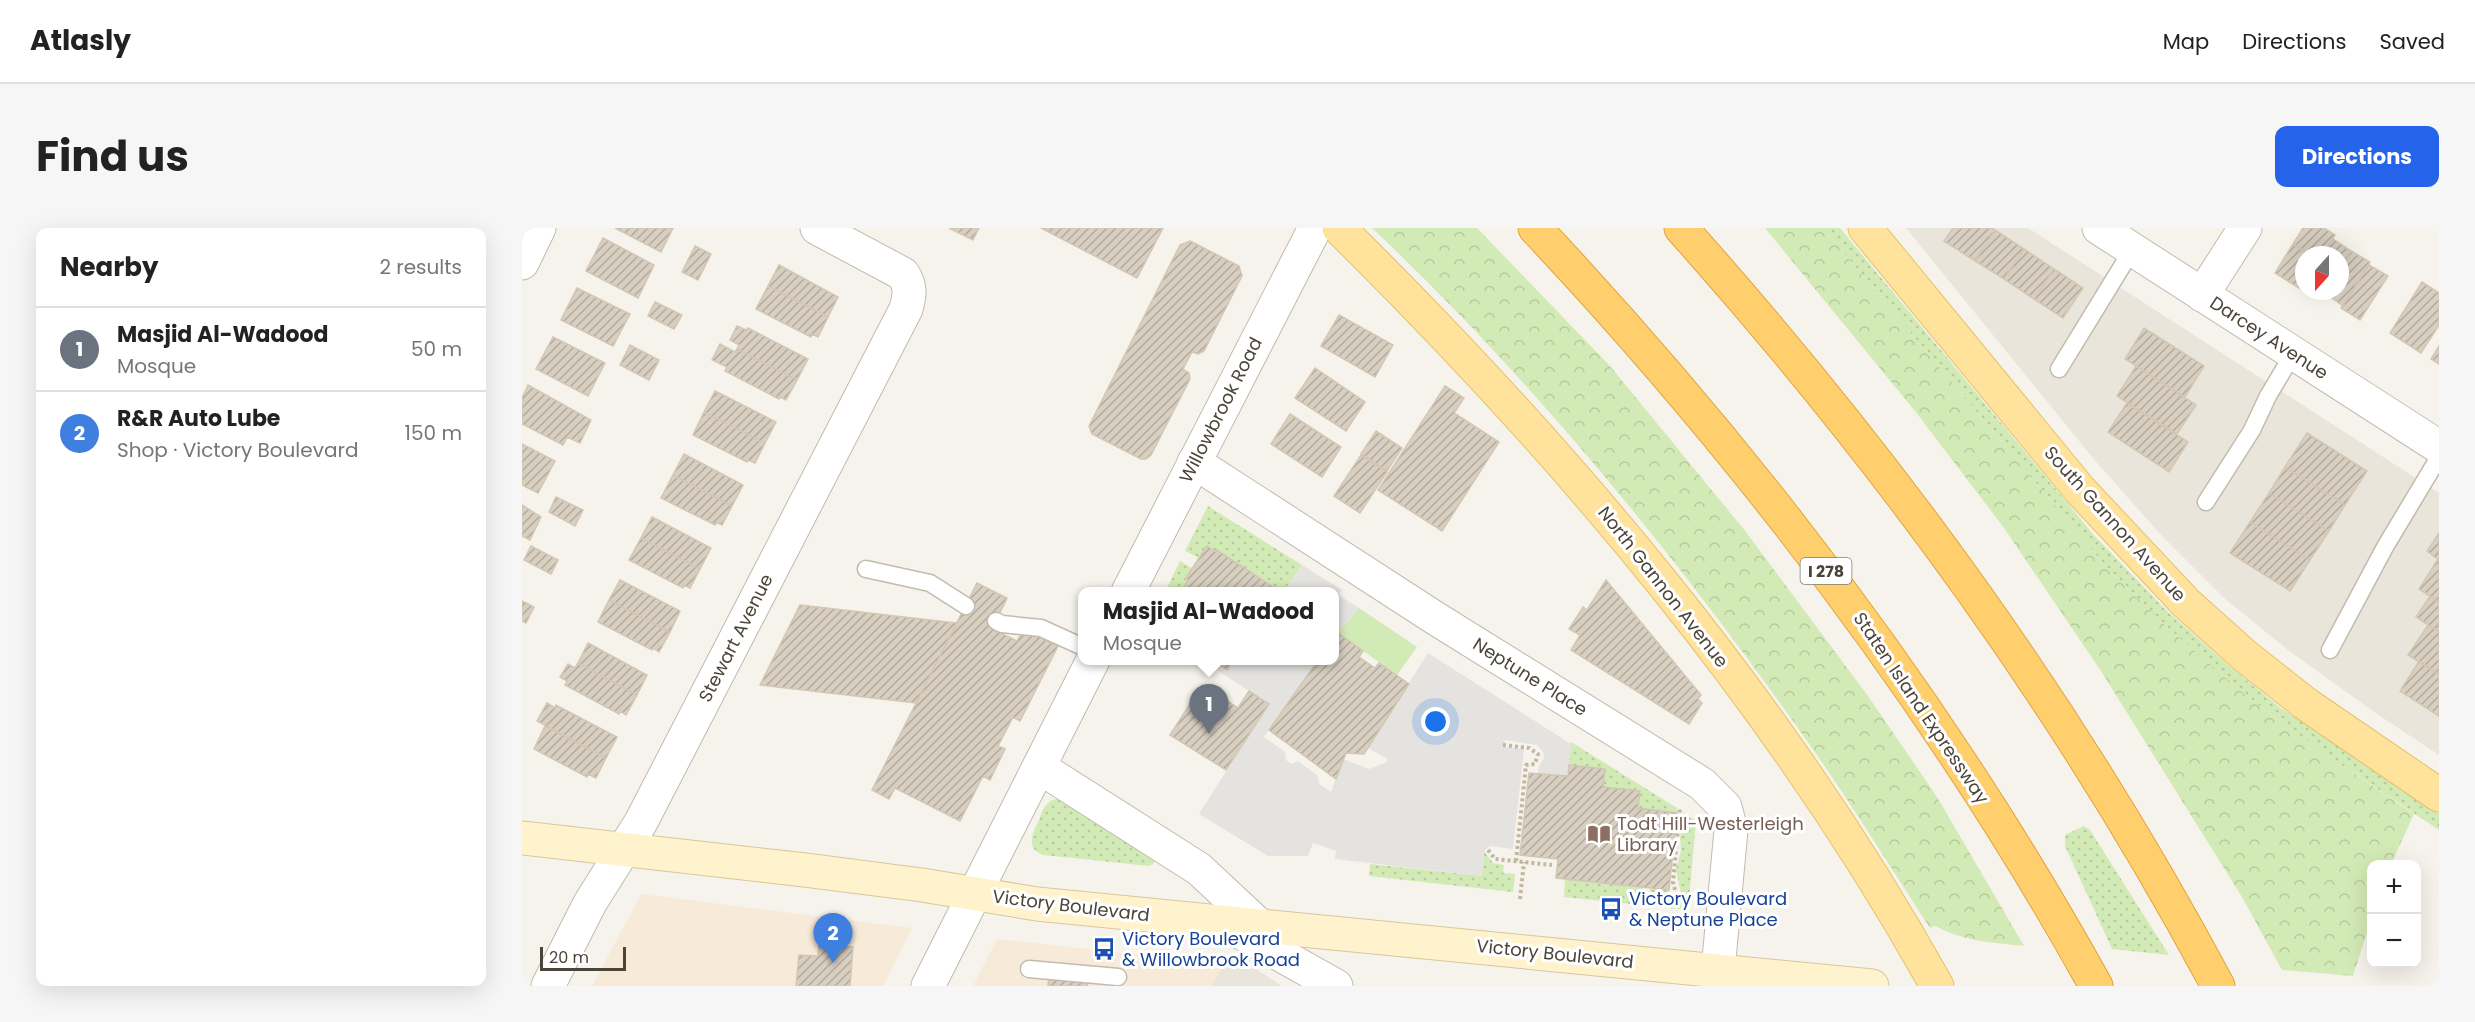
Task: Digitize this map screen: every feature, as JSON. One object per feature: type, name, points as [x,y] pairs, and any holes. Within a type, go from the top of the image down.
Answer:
[{"type":"highway","name":"Staten Island Expressway","points":[[1535,228],[1635,336],[1784,515],[1922,702],[2003,829],[2094,983]]},
{"type":"highway","points":[[1682,228],[1778,338],[1875,458],[1968,581],[2082,751],[2164,887],[2210,973]]},
{"type":"main road","name":"North Gannon Avenue","points":[[1339,228],[1428,317],[1525,422],[1605,513],[1701,633],[1830,813],[1907,932],[1937,986]]},
{"type":"main road","name":"South Gannon Avenue","points":[[1865,228],[2080,490],[2186,603],[2245,656],[2306,704],[2439,795]]},
{"type":"main road","name":"Victory Boulevard","points":[[522,838],[804,870],[1037,904],[1872,986]]},
{"type":"street","points":[[522,263],[539,228]]},
{"type":"street","name":"Stewart Avenue","points":[[548,986],[590,903],[641,822],[906,309],[910,297],[909,284],[903,274],[816,228]]},
{"type":"street","name":"Willowbrook Road","points":[[1130,587],[1315,228]]},
{"type":"street","name":"Darcey Avenue","points":[[2099,228],[2439,447]]},
{"type":"street","points":[[2202,295],[2245,228]]},
{"type":"street","name":"Neptune Place","points":[[1194,462],[1435,618],[1702,784],[1725,807],[1731,830],[1718,970]]},
{"type":"street","points":[[928,986],[1090,665]]},
{"type":"street","points":[[1039,767],[1199,869],[1261,927]]},
{"type":"street","points":[[1224,923],[1336,986]]},
{"type":"lane","points":[[2059,369],[2132,250]]},
{"type":"lane","points":[[2206,502],[2252,430],[2268,396],[2293,354]]},
{"type":"lane","points":[[2330,650],[2385,547],[2439,457]]},
{"type":"lane","points":[[866,569],[930,583],[966,606]]},
{"type":"lane","points":[[996,621],[1002,624],[1041,628],[1078,645]]},
{"type":"lane","points":[[1029,969],[1118,977]]},
{"type":"path","points":[[1503,745],[1529,748],[1538,754],[1535,764],[1526,765],[1516,861]]},
{"type":"path","points":[[1675,890],[1673,882],[1680,807]]},
{"type":"path","points":[[1488,850],[1495,858],[1552,865]]},
{"type":"path","points":[[1520,898],[1524,862]]},
{"type":"shaded area","points":[[1906,228],[2028,228],[2439,493],[2439,755],[2288,650],[2224,598],[2162,536],[2097,463]]},
{"type":"shaded area","points":[[1302,565],[1337,587],[1287,587]]},
{"type":"shaded area","points":[[1339,595],[1359,608],[1339,632]]},
{"type":"shaded area","points":[[1428,653],[1571,744],[1568,776],[1538,773],[1544,758],[1543,752],[1537,745],[1505,740],[1504,747],[1524,749],[1513,849],[1490,846],[1484,851],[1482,876],[1335,859],[1336,851],[1313,843],[1308,856],[1268,856],[1199,814],[1269,704],[1212,665],[1220,665],[1227,670],[1230,665],[1315,665],[1264,737],[1285,752],[1286,760],[1291,764],[1298,761],[1318,776],[1319,784],[1331,792],[1343,759],[1369,769],[1387,762],[1387,759],[1368,748]]},
{"type":"shaded area","points":[[641,894],[912,928],[883,986],[592,986]]},
{"type":"shaded area","points":[[997,939],[1224,964],[1211,986],[973,986]]},
{"type":"shaded area","points":[[1224,964],[1253,967],[1282,986],[1211,986]]},
{"type":"green space","points":[[1372,228],[1477,228],[1610,366],[1746,532],[1868,696],[1937,797],[2024,946],[1978,941],[1935,926],[1930,928],[1800,731],[1752,664],[1651,533],[1544,406],[1489,345]]},
{"type":"green space","points":[[1765,228],[1823,228],[2108,569],[2168,628],[2248,697],[2322,752],[2414,814],[2393,860],[2367,860],[2367,932],[2353,976],[2282,970],[2242,897],[2101,671],[2004,528],[1915,411]]},
{"type":"green space","points":[[1823,228],[1840,228],[2093,534],[2166,610],[2281,708],[2439,814],[2439,830],[2322,752],[2248,697],[2168,628],[2108,569]]},
{"type":"green space","points":[[1208,506],[1302,565],[1287,587],[1275,587],[1217,550],[1216,552],[1207,547],[1199,558],[1185,551]]},
{"type":"green space","points":[[1180,561],[1192,568],[1184,587],[1167,587]]},
{"type":"green space","points":[[1359,608],[1417,647],[1397,675],[1339,632]]},
{"type":"green space","points":[[1571,742],[1677,808],[1677,813],[1638,808],[1639,791],[1603,787],[1605,769],[1569,765]]},
{"type":"green space","points":[[1061,798],[1155,859],[1153,864],[1149,866],[1044,855],[1038,852],[1032,845],[1032,840],[1042,811],[1051,801]]},
{"type":"green space","points":[[1684,813],[1696,821],[1688,910],[1648,906],[1650,888],[1669,890],[1670,895],[1676,898],[1681,894],[1676,870],[1681,850],[1680,837],[1684,824]]},
{"type":"green space","points":[[2084,826],[2090,830],[2169,955],[2112,949],[2065,846],[2065,835]]},
{"type":"green space","points":[[1484,851],[1493,863],[1504,865],[1503,873],[1515,874],[1513,892],[1369,876],[1370,864],[1482,876]]},
{"type":"green space","points":[[1565,879],[1643,887],[1641,905],[1564,897]]},
{"type":"building","points":[[615,228],[673,228],[661,252]]},
{"type":"building","points":[[949,228],[979,228],[973,240]]},
{"type":"building","points":[[1041,228],[1163,228],[1137,278]]},
{"type":"building","points":[[1953,228],[1992,228],[1995,230],[1975,261],[1944,241]]},
{"type":"building","points":[[2303,228],[2324,228],[2335,235],[2328,246],[2296,246],[2293,244]]},
{"type":"building","points":[[1995,230],[2024,249],[2004,279],[1975,261]]},
{"type":"building","points":[[603,238],[654,265],[638,298],[586,271]]},
{"type":"building","points":[[2333,239],[2344,246],[2329,246]]},
{"type":"building","points":[[1190,241],[1239,266],[1242,276],[1204,351],[1198,354],[1192,352],[1183,369],[1189,373],[1190,379],[1151,455],[1146,459],[1141,459],[1092,434],[1089,426],[1180,245]]},
{"type":"building","points":[[2293,244],[2296,246],[2295,285],[2275,273]]},
{"type":"building","points":[[695,246],[711,254],[698,280],[682,272]]},
{"type":"building","points":[[2024,249],[2054,269],[2034,299],[2004,279]]},
{"type":"building","points":[[2351,251],[2370,262],[2349,296],[2349,254]]},
{"type":"building","points":[[779,265],[838,297],[828,317],[768,286]]},
{"type":"building","points":[[2369,265],[2388,276],[2360,320],[2341,308],[2346,300],[2349,300],[2349,296]]},
{"type":"building","points":[[2054,269],[2083,288],[2063,318],[2034,299]]},
{"type":"building","points":[[2422,282],[2439,293],[2439,325],[2421,353],[2390,333]]},
{"type":"building","points":[[768,286],[828,317],[818,337],[812,334],[811,337],[756,309]]},
{"type":"building","points":[[577,288],[630,314],[613,346],[561,320]]},
{"type":"building","points":[[2335,300],[2347,300],[2343,306]]},
{"type":"building","points":[[655,302],[682,315],[674,329],[648,316]]},
{"type":"building","points":[[1339,315],[1393,345],[1375,377],[1321,346]]},
{"type":"building","points":[[737,326],[746,330],[748,328],[808,359],[797,380],[737,349],[739,345],[730,340]]},
{"type":"building","points":[[2144,328],[2204,366],[2185,397],[2125,359]]},
{"type":"building","points":[[553,337],[605,363],[588,396],[536,369]]},
{"type":"building","points":[[720,344],[735,352],[737,349],[797,380],[786,400],[780,397],[779,399],[725,371],[727,367],[712,360]]},
{"type":"building","points":[[630,345],[659,360],[649,380],[620,365]]},
{"type":"building","points":[[2439,346],[2439,364],[2431,359]]},
{"type":"building","points":[[2136,366],[2196,405],[2177,434],[2117,396]]},
{"type":"building","points":[[1315,368],[1365,402],[1346,431],[1295,398]]},
{"type":"building","points":[[528,385],[591,420],[580,443],[567,437],[563,445],[522,424],[522,398]]},
{"type":"building","points":[[1445,386],[1464,398],[1454,413],[1499,442],[1442,531],[1378,490]]},
{"type":"building","points":[[715,391],[776,422],[765,443],[704,412]]},
{"type":"building","points":[[2127,403],[2188,442],[2169,472],[2108,432]]},
{"type":"building","points":[[704,412],[765,443],[755,463],[748,460],[747,462],[693,435]]},
{"type":"building","points":[[1290,414],[1341,447],[1322,477],[1271,444]]},
{"type":"building","points":[[1376,431],[1402,448],[1387,471],[1361,454]]},
{"type":"building","points":[[2307,433],[2367,471],[2345,505],[2285,467]]},
{"type":"building","points":[[522,444],[555,461],[538,493],[522,485]]},
{"type":"building","points":[[684,454],[743,485],[732,506],[673,475]]},
{"type":"building","points":[[1361,455],[1387,472],[1360,513],[1334,496]]},
{"type":"building","points":[[2285,467],[2345,505],[2329,531],[2269,493]]},
{"type":"building","points":[[673,475],[732,506],[722,525],[716,522],[715,525],[661,498]]},
{"type":"building","points":[[2269,493],[2329,531],[2310,560],[2250,522]]},
{"type":"building","points":[[556,497],[583,510],[575,526],[549,512]]},
{"type":"building","points":[[522,505],[541,517],[530,540],[522,536]]},
{"type":"building","points":[[652,517],[711,548],[700,569],[641,538]]},
{"type":"building","points":[[2250,522],[2310,560],[2290,591],[2230,553]]},
{"type":"building","points":[[2439,533],[2439,560],[2427,551]]},
{"type":"building","points":[[641,538],[700,569],[690,588],[684,585],[683,588],[629,560]]},
{"type":"building","points":[[531,546],[558,560],[551,574],[524,560]]},
{"type":"building","points":[[1207,546],[1216,552],[1217,550],[1273,587],[1184,587],[1188,580],[1185,579]]},
{"type":"building","points":[[2439,560],[2439,602],[2419,589]]},
{"type":"building","points":[[620,580],[680,611],[670,632],[609,600]]},
{"type":"building","points":[[1606,580],[1701,695],[1698,699],[1702,703],[1689,724],[1571,650],[1580,635],[1569,629],[1583,607],[1587,610]]},
{"type":"building","points":[[977,583],[1007,598],[992,629],[1017,641],[1024,629],[1058,646],[1020,721],[1013,717],[998,746],[1005,749],[990,780],[983,776],[960,821],[895,788],[889,799],[872,790]]},
{"type":"building","points":[[2430,596],[2439,602],[2439,632],[2416,617]]},
{"type":"building","points":[[609,600],[670,632],[659,652],[598,622]]},
{"type":"building","points":[[522,601],[534,607],[526,623],[522,621]]},
{"type":"building","points":[[800,605],[957,623],[916,703],[760,685]]},
{"type":"building","points":[[2428,625],[2439,632],[2439,674],[2408,655]]},
{"type":"building","points":[[1339,634],[1363,651],[1359,657],[1375,668],[1379,663],[1409,684],[1364,754],[1346,753],[1336,779],[1269,730],[1314,665],[1339,665]]},
{"type":"building","points":[[588,643],[647,675],[637,695],[578,663]]},
{"type":"building","points":[[2419,661],[2439,674],[2439,716],[2400,691]]},
{"type":"building","points":[[578,663],[637,695],[626,715],[620,711],[619,714],[565,685],[567,681],[560,677],[568,664],[575,668]]},
{"type":"building","points":[[1220,665],[1230,665],[1227,670]]},
{"type":"building","points":[[1202,685],[1238,708],[1249,691],[1269,704],[1226,770],[1170,735]]},
{"type":"building","points":[[547,703],[555,708],[556,705],[617,737],[606,758],[537,721]]},
{"type":"building","points":[[545,726],[606,758],[596,778],[588,774],[587,777],[534,749]]},
{"type":"building","name":"Todt Hill-Westerleigh Library","points":[[1569,765],[1605,769],[1603,787],[1640,791],[1638,808],[1677,813],[1669,890],[1556,878],[1558,859],[1520,855],[1529,773],[1568,776]]},
{"type":"building","points":[[819,944],[853,947],[850,986],[796,986],[799,955],[818,956]]},
{"type":"building","points":[[1049,976],[1088,980],[1087,986],[1048,986]]},
{"type":"place","name":"Masjid Al-Wadood","points":[[1209,734]]},
{"type":"place","name":"Todt Hill-Westerleigh Library","points":[[1599,834]]},
{"type":"place","name":"Victory Boulevard & Neptune Place","points":[[1611,909]]},
{"type":"place","name":"Victory Boulevard & Willowbrook Road","points":[[1104,949]]},
{"type":"place","name":"R&R Auto Lube","points":[[833,963]]}]
